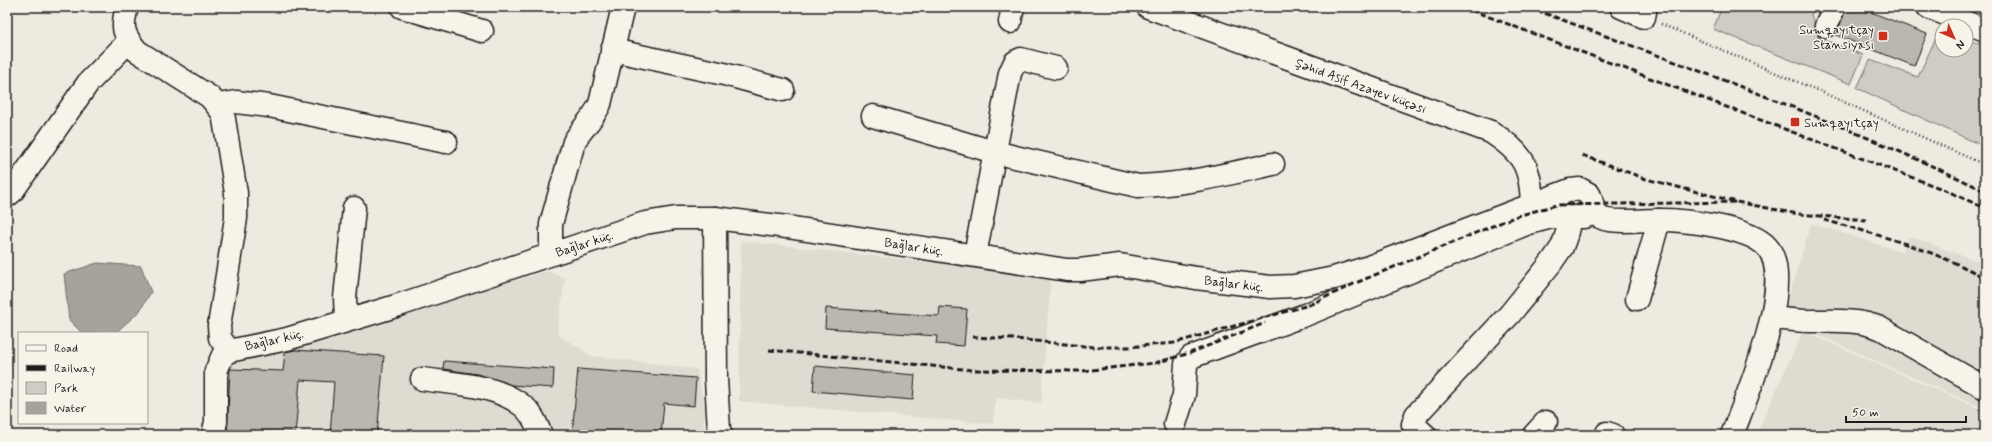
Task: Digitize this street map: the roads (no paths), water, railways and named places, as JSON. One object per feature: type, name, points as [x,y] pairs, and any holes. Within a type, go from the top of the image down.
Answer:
[{"type":"street","points":[[127,7],[122,24],[129,41],[137,51],[204,93],[218,105],[223,113],[226,123],[236,193],[236,218],[219,326],[220,338],[228,351],[223,355],[216,371],[216,422],[213,435]]},
{"type":"street","points":[[402,7],[482,31]]},
{"type":"street","points":[[551,253],[551,224],[574,142],[580,132],[594,117],[600,104],[623,7]]},
{"type":"street","name":"Şəhid Asif Azayev küçəsi","points":[[1148,7],[1491,132],[1509,144],[1525,162],[1530,178],[1532,204]]},
{"type":"street","points":[[1621,7],[1645,12]]},
{"type":"street","points":[[1939,9],[1985,30]]},
{"type":"street","points":[[7,196],[12,192],[88,83],[129,41]]},
{"type":"street","points":[[612,50],[724,74],[783,90]]},
{"type":"street","points":[[975,255],[1010,73],[1015,62],[1021,59],[1056,68]]},
{"type":"street","points":[[218,105],[236,102],[269,106],[446,142]]},
{"type":"street","points":[[873,116],[994,152],[1138,186],[1162,186],[1194,182],[1273,164]]},
{"type":"street","name":"Bağlar küç.","points":[[228,351],[287,339],[396,306],[551,253],[645,223],[676,218],[715,218],[787,227],[1067,270],[1080,270],[1120,265],[1196,278],[1270,287],[1294,286],[1334,278],[1366,268],[1570,190],[1580,189],[1589,194],[1594,208]]},
{"type":"street","points":[[346,320],[345,298],[354,208]]},
{"type":"street","points":[[1175,424],[1184,395],[1186,364],[1191,357],[1305,315],[1526,224],[1552,217],[1589,217],[1594,208],[1605,219],[1659,220],[1704,224],[1737,231],[1762,241],[1769,248],[1775,268],[1775,294],[1772,318],[1762,353],[1732,435]]},
{"type":"street","points":[[715,218],[716,379],[719,430],[721,435]]},
{"type":"street","points":[[1425,435],[1413,424],[1416,415],[1510,314],[1550,263],[1564,242],[1570,218]]},
{"type":"street","points":[[1637,299],[1659,220]]},
{"type":"street","points":[[1772,318],[1808,321],[1850,320],[1868,323],[1880,328],[1985,388]]},
{"type":"street","points":[[422,379],[486,388],[506,396],[524,407],[534,419],[541,435]]},
{"type":"water","points":[[97,263],[141,266],[151,292],[139,312],[116,332],[81,332],[69,320],[64,274]]},
{"type":"railway","points":[[1463,7],[1945,190],[1985,208]]},
{"type":"railway","points":[[1528,7],[1816,116],[1985,191]]},
{"type":"railway","points":[[1582,155],[1646,179],[1737,202],[1798,214],[1866,220]]},
{"type":"railway","points":[[972,337],[1015,339],[1094,347],[1129,347],[1174,343],[1309,305],[1358,282],[1514,217],[1556,205],[1737,202]]},
{"type":"railway","points":[[1824,220],[1927,251],[1985,278]]},
{"type":"railway","points":[[769,350],[973,370],[1082,371],[1155,363],[1190,353],[1265,323]]},
{"type":"place","name":"Sumqayıtçay Stansiyası","points":[[1883,36]]},
{"type":"place","name":"Sumqayıtçay","points":[[1795,122]]}]
